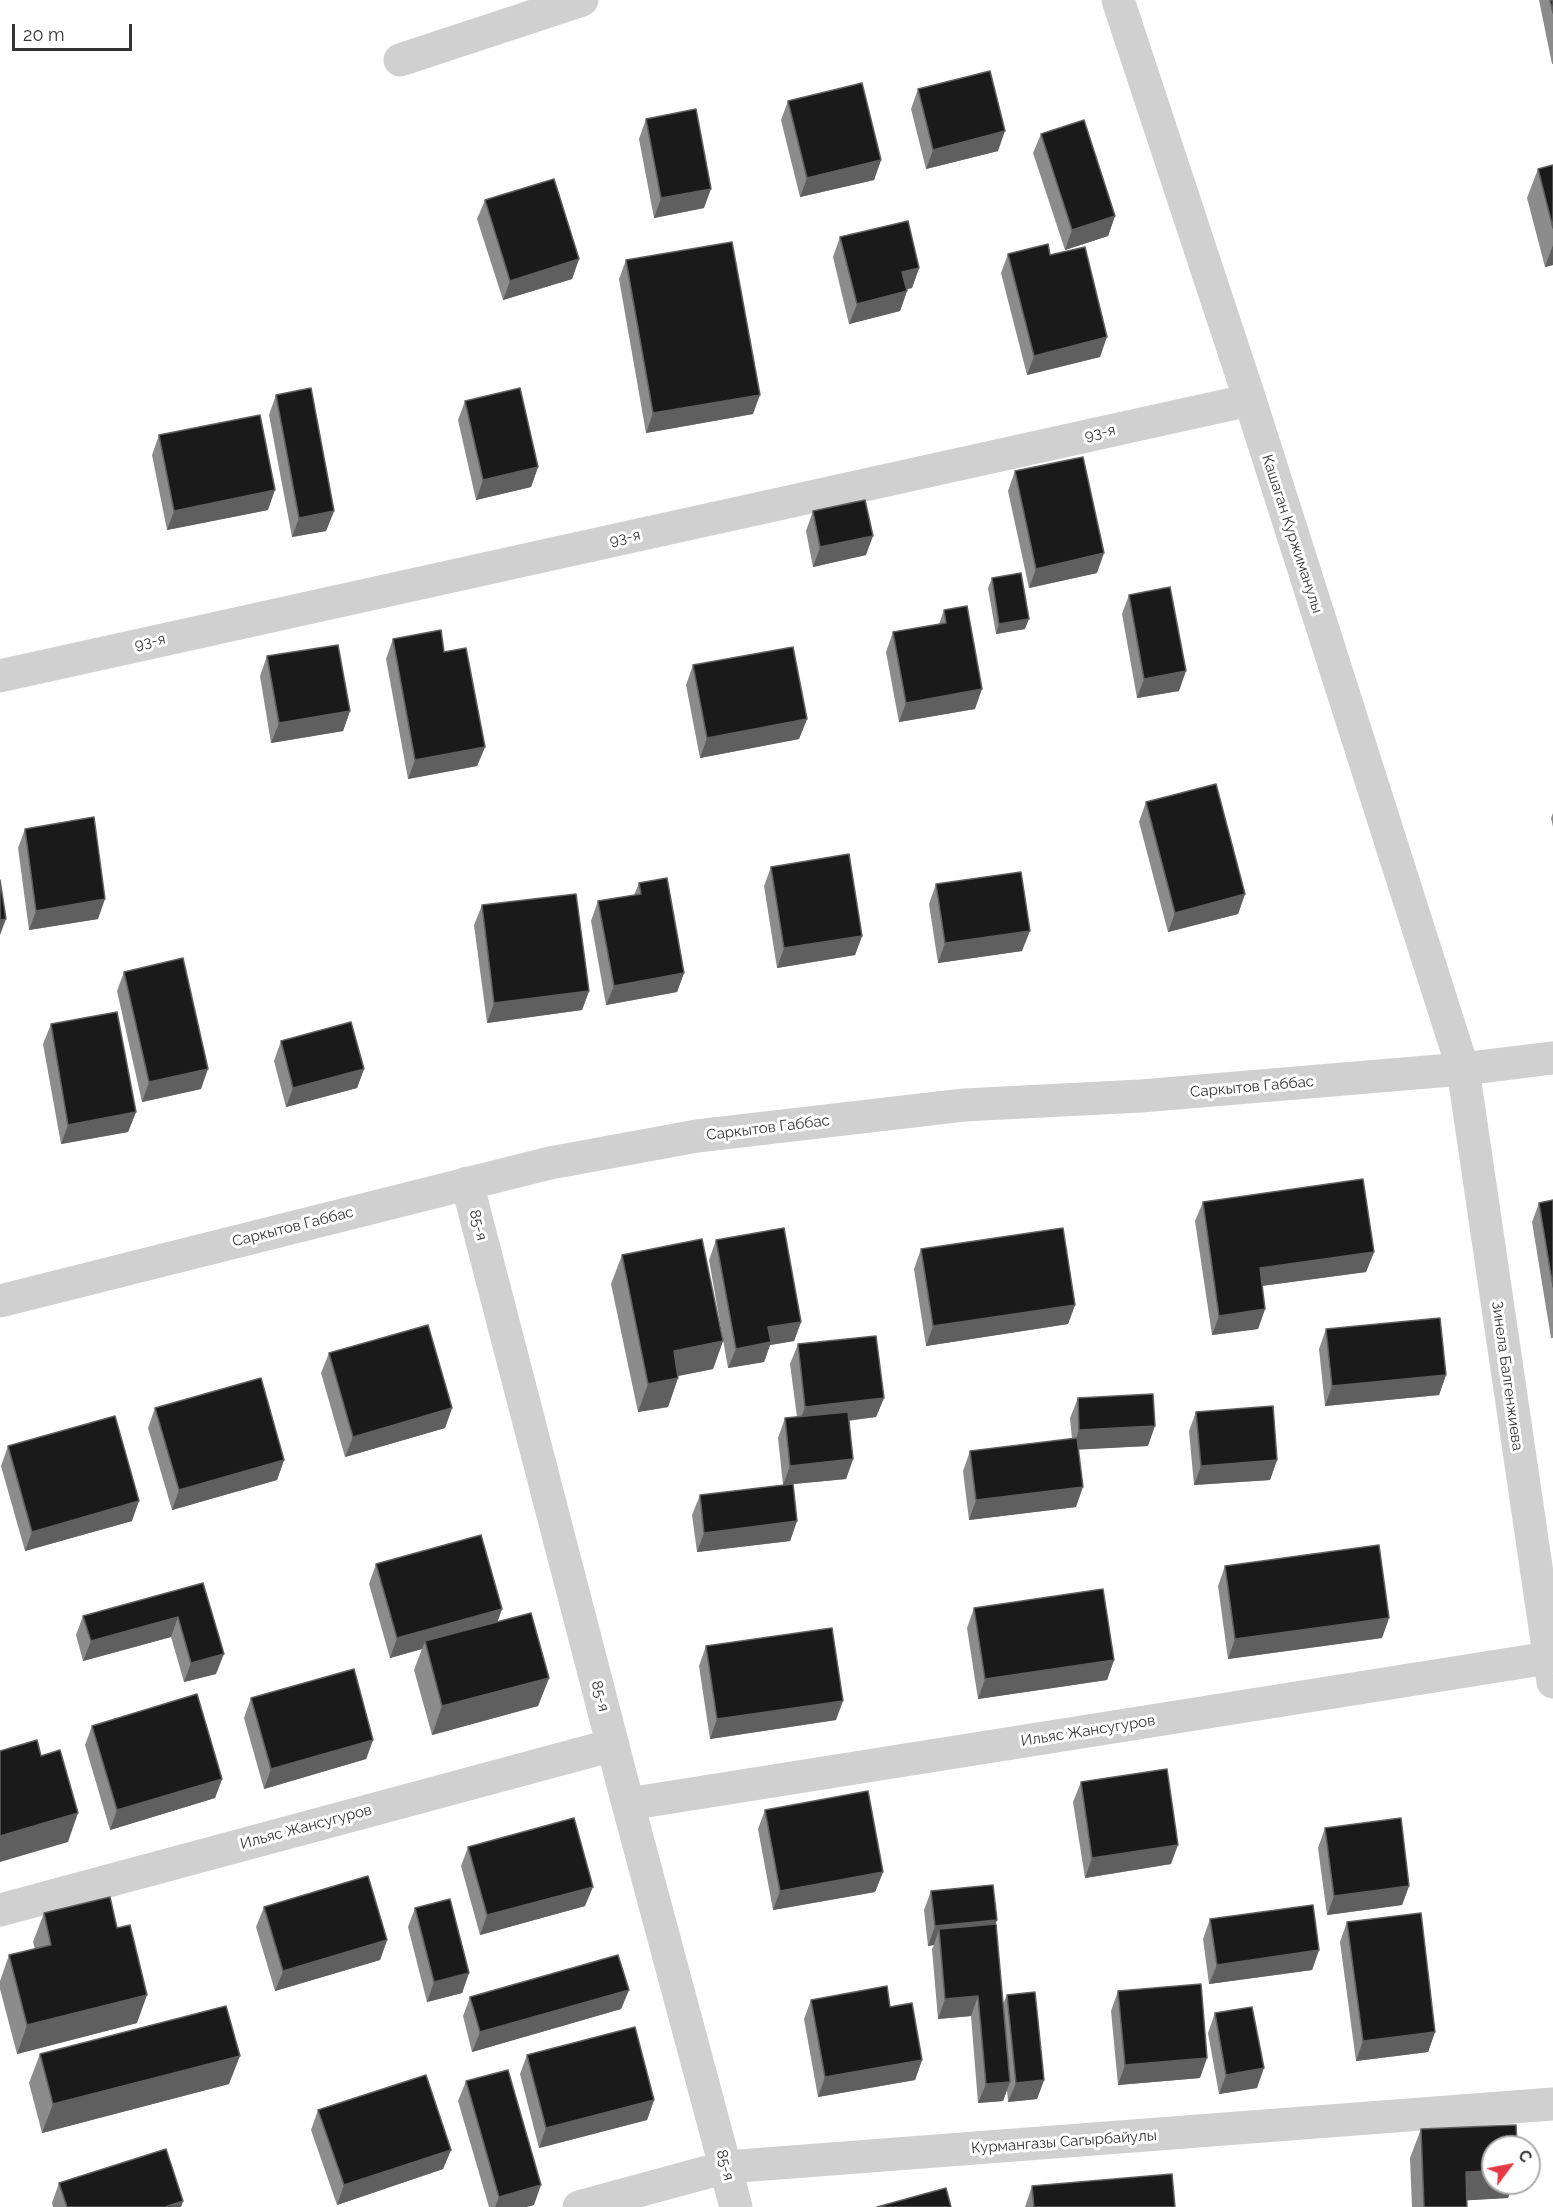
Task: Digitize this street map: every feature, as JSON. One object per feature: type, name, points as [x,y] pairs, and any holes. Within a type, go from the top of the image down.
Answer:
[{"type":"street","points":[[400,60],[582,0]]},
{"type":"street","name":"Кашаган Куржиманулы","points":[[1118,0],[1250,400],[1463,1069]]},
{"type":"street","name":"93-я","points":[[0,676],[1250,400]]},
{"type":"street","name":"Саркытов Габбас","points":[[0,1301],[550,1163],[698,1136],[964,1105],[1141,1096],[1463,1069],[1553,1058]]},
{"type":"street","name":"Зинела Балгенжиева","points":[[1463,1069],[1551,1670]]},
{"type":"street","name":"85-я","points":[[467,1183],[628,1804],[736,2207]]},
{"type":"street","name":"Ильяс Жансугуров","points":[[628,1804],[1551,1670]]},
{"type":"street","name":"Ильяс Жансугуров","points":[[0,1910],[613,1745]]},
{"type":"street","name":"Курмангазы Сагырбайулы","points":[[579,2207],[726,2167],[1553,2104]]},
{"type":"building","points":[[990,71],[1005,131],[933,150],[918,89]]},
{"type":"building","points":[[862,83],[881,160],[807,178],[788,101]]},
{"type":"building","points":[[696,109],[711,189],[661,198],[646,119]]},
{"type":"building","points":[[1084,120],[1115,216],[1072,230],[1041,134]]},
{"type":"building","points":[[1553,165],[1553,228],[1538,169]]},
{"type":"building","points":[[554,179],[579,259],[510,281],[485,200]]},
{"type":"building","points":[[908,221],[919,268],[902,272],[907,291],[857,304],[840,237]]},
{"type":"building","points":[[732,242],[760,395],[653,413],[626,260]]},
{"type":"building","points":[[1048,244],[1050,255],[1085,247],[1107,337],[1034,356],[1008,254]]},
{"type":"building","points":[[311,388],[334,511],[299,518],[276,395]]},
{"type":"building","points":[[520,388],[538,467],[483,480],[465,401]]},
{"type":"building","points":[[260,415],[275,490],[174,511],[159,435]]},
{"type":"building","points":[[1083,457],[1104,553],[1036,569],[1015,471]]},
{"type":"building","points":[[865,500],[873,536],[820,547],[813,511]]},
{"type":"building","points":[[1021,573],[1029,619],[999,624],[992,578]]},
{"type":"building","points":[[1170,587],[1186,671],[1144,679],[1129,595]]},
{"type":"building","points":[[967,606],[982,689],[906,703],[893,632],[946,623],[944,610]]},
{"type":"building","points":[[441,630],[444,652],[466,648],[485,747],[415,760],[393,639]]},
{"type":"building","points":[[338,645],[350,711],[279,723],[267,656]]},
{"type":"building","points":[[793,647],[807,719],[707,738],[693,665]]},
{"type":"building","points":[[1216,784],[1245,894],[1175,913],[1146,802]]},
{"type":"building","points":[[94,817],[105,899],[36,911],[25,829]]},
{"type":"building","points":[[849,854],[862,936],[784,948],[771,867]]},
{"type":"building","points":[[1021,872],[1030,931],[945,943],[936,884]]},
{"type":"building","points":[[667,878],[684,973],[614,986],[598,901],[641,894],[639,883]]},
{"type":"building","points":[[0,880],[6,919],[0,920]]},
{"type":"building","points":[[576,894],[589,991],[494,1003],[482,905]]},
{"type":"building","points":[[183,958],[208,1069],[149,1082],[124,972]]},
{"type":"building","points":[[117,1012],[136,1112],[68,1125],[51,1024]]},
{"type":"building","points":[[351,1022],[364,1069],[293,1088],[281,1041]]},
{"type":"building","points":[[1363,1179],[1374,1252],[1260,1268],[1265,1309],[1219,1316],[1203,1202]]},
{"type":"building","points":[[1553,1200],[1553,1287],[1539,1203]]},
{"type":"building","points":[[784,1228],[801,1322],[768,1327],[771,1342],[736,1349],[716,1240]]},
{"type":"building","points":[[1063,1228],[1075,1305],[933,1326],[921,1249]]},
{"type":"building","points":[[702,1239],[723,1341],[674,1351],[678,1378],[648,1384],[622,1255]]},
{"type":"building","points":[[1440,1318],[1446,1375],[1332,1386],[1326,1329]]},
{"type":"building","points":[[428,1325],[452,1408],[353,1437],[329,1353]]},
{"type":"building","points":[[876,1336],[884,1398],[805,1407],[798,1344]]},
{"type":"building","points":[[261,1378],[284,1460],[179,1490],[155,1408]]},
{"type":"building","points":[[1153,1394],[1155,1426],[1079,1430],[1078,1398]]},
{"type":"building","points":[[1273,1406],[1277,1460],[1201,1466],[1196,1412]]},
{"type":"building","points":[[848,1412],[853,1459],[790,1466],[785,1418]]},
{"type":"building","points":[[115,1416],[139,1501],[32,1532],[8,1446]]},
{"type":"building","points":[[1077,1438],[1083,1487],[976,1500],[970,1451]]},
{"type":"building","points":[[793,1484],[797,1521],[704,1533],[700,1495]]},
{"type":"building","points":[[481,1535],[502,1609],[397,1638],[376,1564]]},
{"type":"building","points":[[1379,1545],[1389,1618],[1235,1639],[1225,1566]]},
{"type":"building","points":[[203,1583],[224,1654],[191,1663],[178,1617],[91,1641],[83,1616]]},
{"type":"building","points":[[1103,1589],[1114,1660],[985,1679],[974,1608]]},
{"type":"building","points":[[531,1613],[549,1678],[442,1706],[425,1641]]},
{"type":"building","points":[[832,1628],[843,1701],[717,1719],[706,1646]]},
{"type":"building","points":[[354,1669],[373,1740],[271,1769],[251,1698]]},
{"type":"building","points":[[197,1694],[222,1779],[117,1810],[92,1726]]},
{"type":"building","points":[[37,1740],[41,1756],[60,1750],[78,1813],[0,1836],[0,1751]]},
{"type":"building","points":[[1167,1769],[1178,1845],[1092,1858],[1081,1782]]},
{"type":"building","points":[[868,1791],[883,1872],[780,1891],[765,1810]]},
{"type":"building","points":[[574,1818],[593,1887],[487,1915],[468,1847]]},
{"type":"building","points":[[1401,1818],[1409,1886],[1334,1896],[1325,1828]]},
{"type":"building","points":[[368,1876],[387,1940],[283,1971],[264,1907]]},
{"type":"building","points":[[993,1885],[997,1920],[935,1926],[931,1891]]},
{"type":"building","points":[[110,1897],[117,1928],[130,1925],[147,1995],[27,2025],[9,1955],[51,1945],[44,1913]]},
{"type":"building","points":[[450,1899],[469,1973],[434,1982],[415,1908]]},
{"type":"building","points":[[1313,1905],[1319,1950],[1217,1965],[1210,1919]]},
{"type":"building","points":[[1421,1913],[1435,2032],[1363,2041],[1347,1922]]},
{"type":"building","points":[[996,1924],[1010,2082],[986,2084],[978,1996],[945,1999],[939,1929]]},
{"type":"building","points":[[618,1955],[629,1990],[480,2032],[470,1997]]},
{"type":"building","points":[[1201,1984],[1207,2058],[1125,2065],[1118,1991]]},
{"type":"building","points":[[887,1986],[890,2007],[912,2003],[922,2060],[825,2077],[811,2000]]},
{"type":"building","points":[[1035,1992],[1044,2080],[1016,2083],[1007,1995]]},
{"type":"building","points":[[226,2006],[240,2056],[53,2104],[40,2054]]},
{"type":"building","points":[[1252,2007],[1264,2068],[1226,2075],[1215,2013]]},
{"type":"building","points":[[635,2027],[654,2100],[546,2128],[527,2055]]},
{"type":"building","points":[[508,2070],[541,2185],[499,2197],[466,2081]]},
{"type":"building","points":[[426,2075],[451,2150],[344,2185],[318,2110]]},
{"type":"building","points":[[1516,2125],[1516,2135],[1481,2135],[1481,2171],[1466,2172],[1467,2207],[1424,2207],[1421,2129]]},
{"type":"building","points":[[166,2149],[183,2201],[165,2207],[67,2207],[59,2183]]},
{"type":"building","points":[[1172,2174],[1175,2207],[1034,2207],[1032,2186]]},
{"type":"building","points":[[946,2188],[951,2207],[877,2207]]}]
